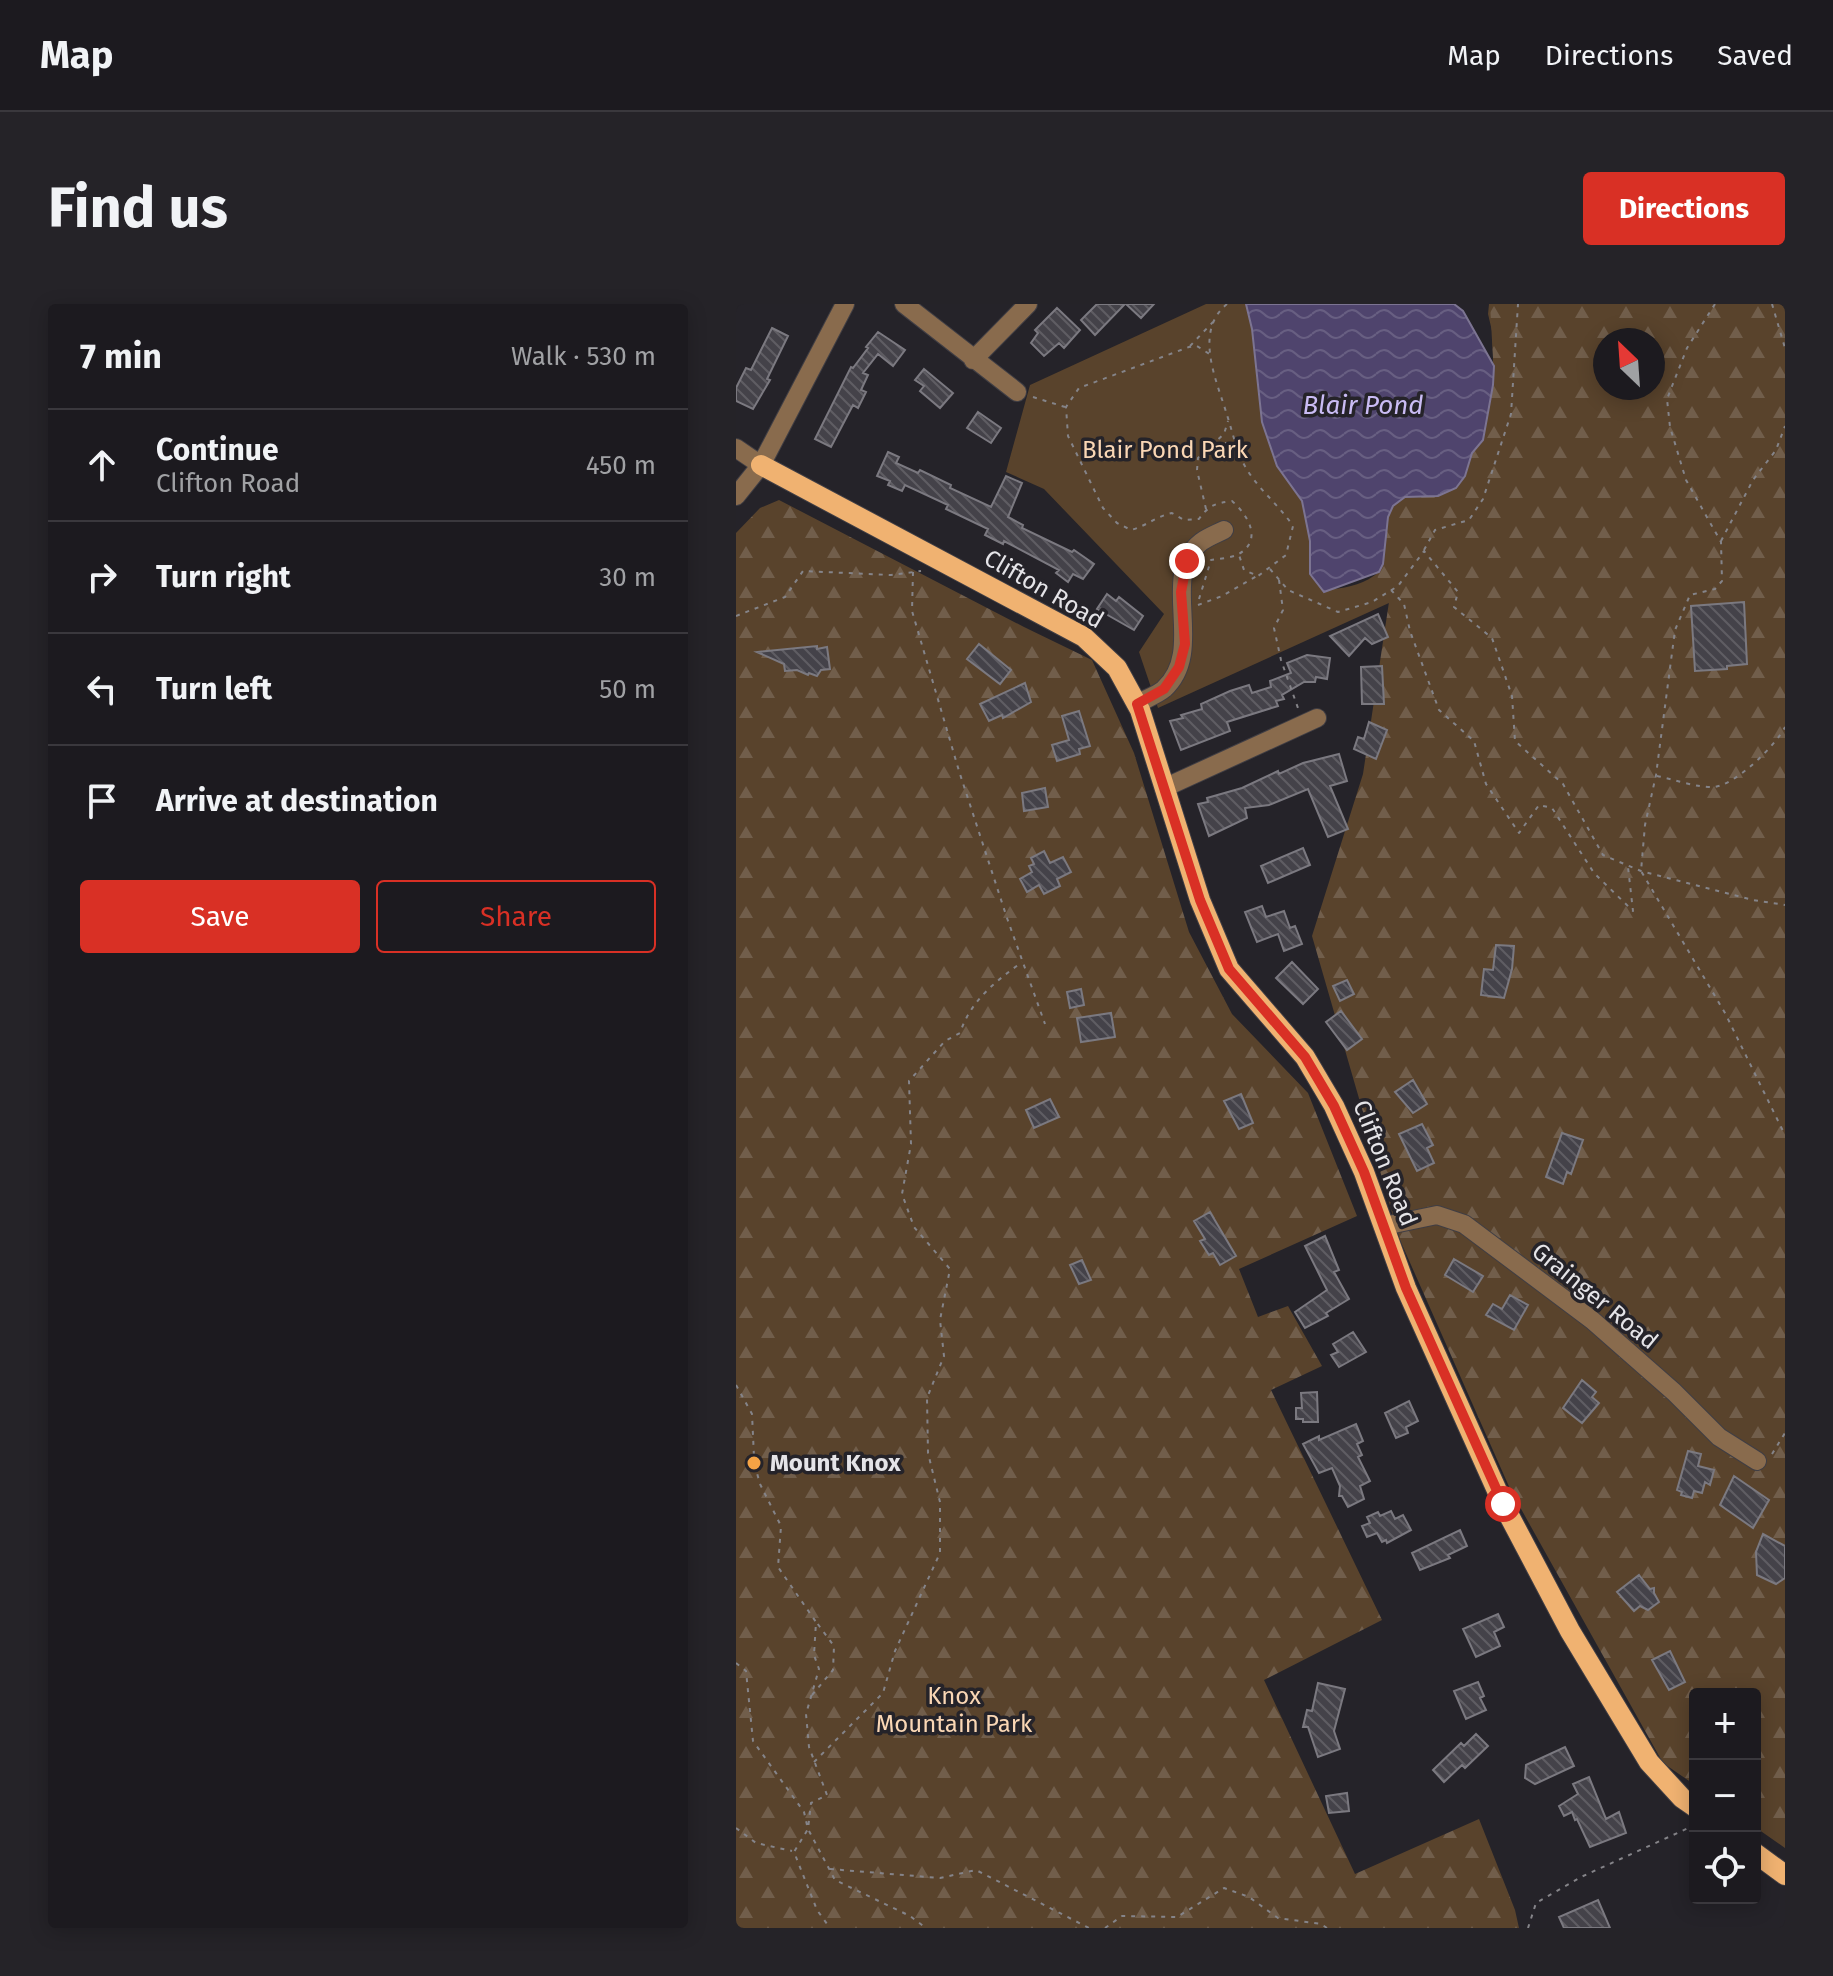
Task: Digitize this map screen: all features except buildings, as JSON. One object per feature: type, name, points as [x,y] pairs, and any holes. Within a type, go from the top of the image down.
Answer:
[{"type":"main road","name":"Clifton Road","points":[[761,465],[1084,637],[1117,668],[1137,704],[1200,900],[1229,969],[1305,1057],[1334,1106],[1406,1288],[1503,1504],[1570,1631],[1649,1762],[1689,1803]]},
{"type":"main road","points":[[1761,1857],[1785,1875]]},
{"type":"street","points":[[736,496],[761,465],[845,304]]},
{"type":"street","points":[[904,304],[1017,392]]},
{"type":"street","points":[[973,360],[1028,304]]},
{"type":"street","name":"Clifton Road","points":[[736,448],[761,465]]},
{"type":"street","points":[[1137,704],[1164,689],[1179,667],[1185,644],[1181,592],[1187,561],[1200,543],[1224,530]]},
{"type":"street","points":[[1164,788],[1310,721]]},
{"type":"street","name":"Grainger Road","points":[[1384,1226],[1437,1215],[1464,1224],[1592,1320],[1674,1392],[1719,1437],[1757,1461]]},
{"type":"path","points":[[1211,355],[1197,346],[1189,347],[1079,388],[1066,407],[1068,436],[1103,508],[1117,523],[1131,530],[1172,513],[1184,520],[1199,519],[1215,503],[1232,501],[1246,512],[1252,528],[1249,542],[1238,554],[1211,560],[1197,606],[1270,569],[1286,555],[1293,526],[1247,470],[1236,448],[1212,373],[1211,355],[1209,337],[1217,312],[1227,304]]},
{"type":"path","points":[[1270,569],[1288,590],[1338,612],[1372,602],[1398,586],[1435,530],[1469,520],[1483,499],[1511,414],[1518,304]]},
{"type":"path","points":[[1715,304],[1687,348],[1667,399],[1670,427],[1686,480],[1721,542],[1722,581],[1715,589],[1690,595],[1675,630],[1656,775],[1645,825],[1641,871],[1725,1013],[1785,1135]]},
{"type":"path","points":[[1772,304],[1785,348]]},
{"type":"path","points":[[1189,347],[1215,320]]},
{"type":"path","points":[[1017,392],[1066,407]]},
{"type":"path","points":[[1206,509],[1197,470],[1198,458],[1224,434],[1229,420]]},
{"type":"path","points":[[1721,542],[1753,480],[1776,450],[1785,426]]},
{"type":"path","points":[[1214,443],[1226,443],[1236,448]]},
{"type":"path","points":[[1424,551],[1458,592],[1454,607],[1492,638],[1512,696],[1515,741],[1563,784],[1603,855],[1641,871],[1753,900],[1785,905]]},
{"type":"path","points":[[1238,554],[1244,570],[1258,576]]},
{"type":"path","points":[[736,616],[785,597],[803,571],[891,575],[926,570]]},
{"type":"path","points":[[913,572],[912,611],[959,771],[1045,1024]]},
{"type":"path","points":[[1278,579],[1283,610],[1274,628],[1281,660],[1310,721]]},
{"type":"path","points":[[1391,589],[1404,604],[1410,631],[1439,710],[1474,741],[1486,784],[1519,833],[1539,805],[1552,808],[1594,873],[1633,911],[1628,865]]},
{"type":"path","points":[[1656,775],[1715,787],[1741,774],[1780,738],[1785,727]]},
{"type":"path","points":[[814,1762],[883,1693],[895,1651],[940,1553],[940,1502],[928,1453],[927,1398],[944,1356],[940,1320],[950,1269],[914,1227],[902,1194],[911,1144],[909,1081],[945,1041],[960,1033],[967,1011],[999,979],[1022,962]]},
{"type":"path","points":[[736,1385],[752,1414],[754,1463]]},
{"type":"path","points":[[1757,1461],[1775,1453],[1785,1433]]},
{"type":"path","points":[[752,1455],[760,1484],[781,1526],[778,1567],[834,1646],[833,1670],[812,1696]]},
{"type":"path","points":[[794,1852],[808,1829],[811,1803],[827,1795],[809,1747],[806,1714],[819,1669],[814,1655],[816,1622]]},
{"type":"path","points":[[736,1663],[746,1671],[753,1741],[804,1812],[808,1829],[835,1880],[910,1916],[926,1928]]},
{"type":"path","points":[[736,1828],[756,1843],[794,1852]]},
{"type":"path","points":[[1528,1928],[1536,1903],[1581,1877],[1689,1828]]},
{"type":"path","points":[[794,1852],[817,1910],[830,1928]]},
{"type":"path","points":[[829,1869],[940,1878],[976,1870],[1089,1928]]},
{"type":"path","points":[[1105,1928],[1122,1916],[1177,1917],[1224,1888],[1249,1897],[1278,1918],[1321,1924],[1327,1928]]},
{"type":"green space","name":"Blair Pond Park","points":[[1206,304],[1259,304],[1291,459],[1332,589],[1351,586],[1379,572],[1494,376],[1489,304],[1785,304],[1665,395],[1665,328],[1593,328],[1593,400],[1658,400],[1389,603],[1158,708],[1139,652],[1164,614],[1044,489],[1006,472],[1030,385]]},
{"type":"green space","points":[[1490,304],[1785,304],[1785,1848],[1761,1831],[1761,1688],[1689,1688],[1689,1781],[1663,1763],[1511,1491],[1400,1240],[1312,936],[1363,774],[1389,602],[1376,574],[1383,564],[1388,517],[1392,506],[1405,497],[1438,496],[1465,476],[1472,453],[1483,440],[1494,376]]},
{"type":"green space","name":"Knox Mountain Park","points":[[779,500],[1092,660],[1134,753],[1189,932],[1232,1014],[1308,1093],[1357,1216],[1239,1269],[1258,1317],[1288,1306],[1322,1366],[1271,1390],[1382,1620],[1264,1680],[1355,1874],[1479,1819],[1515,1910],[1519,1928],[736,1928],[736,533],[760,508]]},
{"type":"water","name":"Blair Pond","points":[[1246,304],[1454,304],[1463,311],[1494,366],[1483,440],[1472,453],[1465,476],[1456,488],[1438,496],[1405,497],[1393,506],[1388,517],[1383,564],[1379,572],[1324,592],[1310,574],[1310,541],[1302,501],[1277,466],[1262,422],[1252,329]]},
{"type":"place","name":"Mount Knox","points":[[754,1463]]},
{"type":"route","points":[[1187,561],[1181,592],[1185,644],[1179,667],[1164,689],[1137,704],[1200,900],[1229,969],[1305,1057],[1334,1106],[1364,1172],[1406,1288],[1503,1504]]}]
